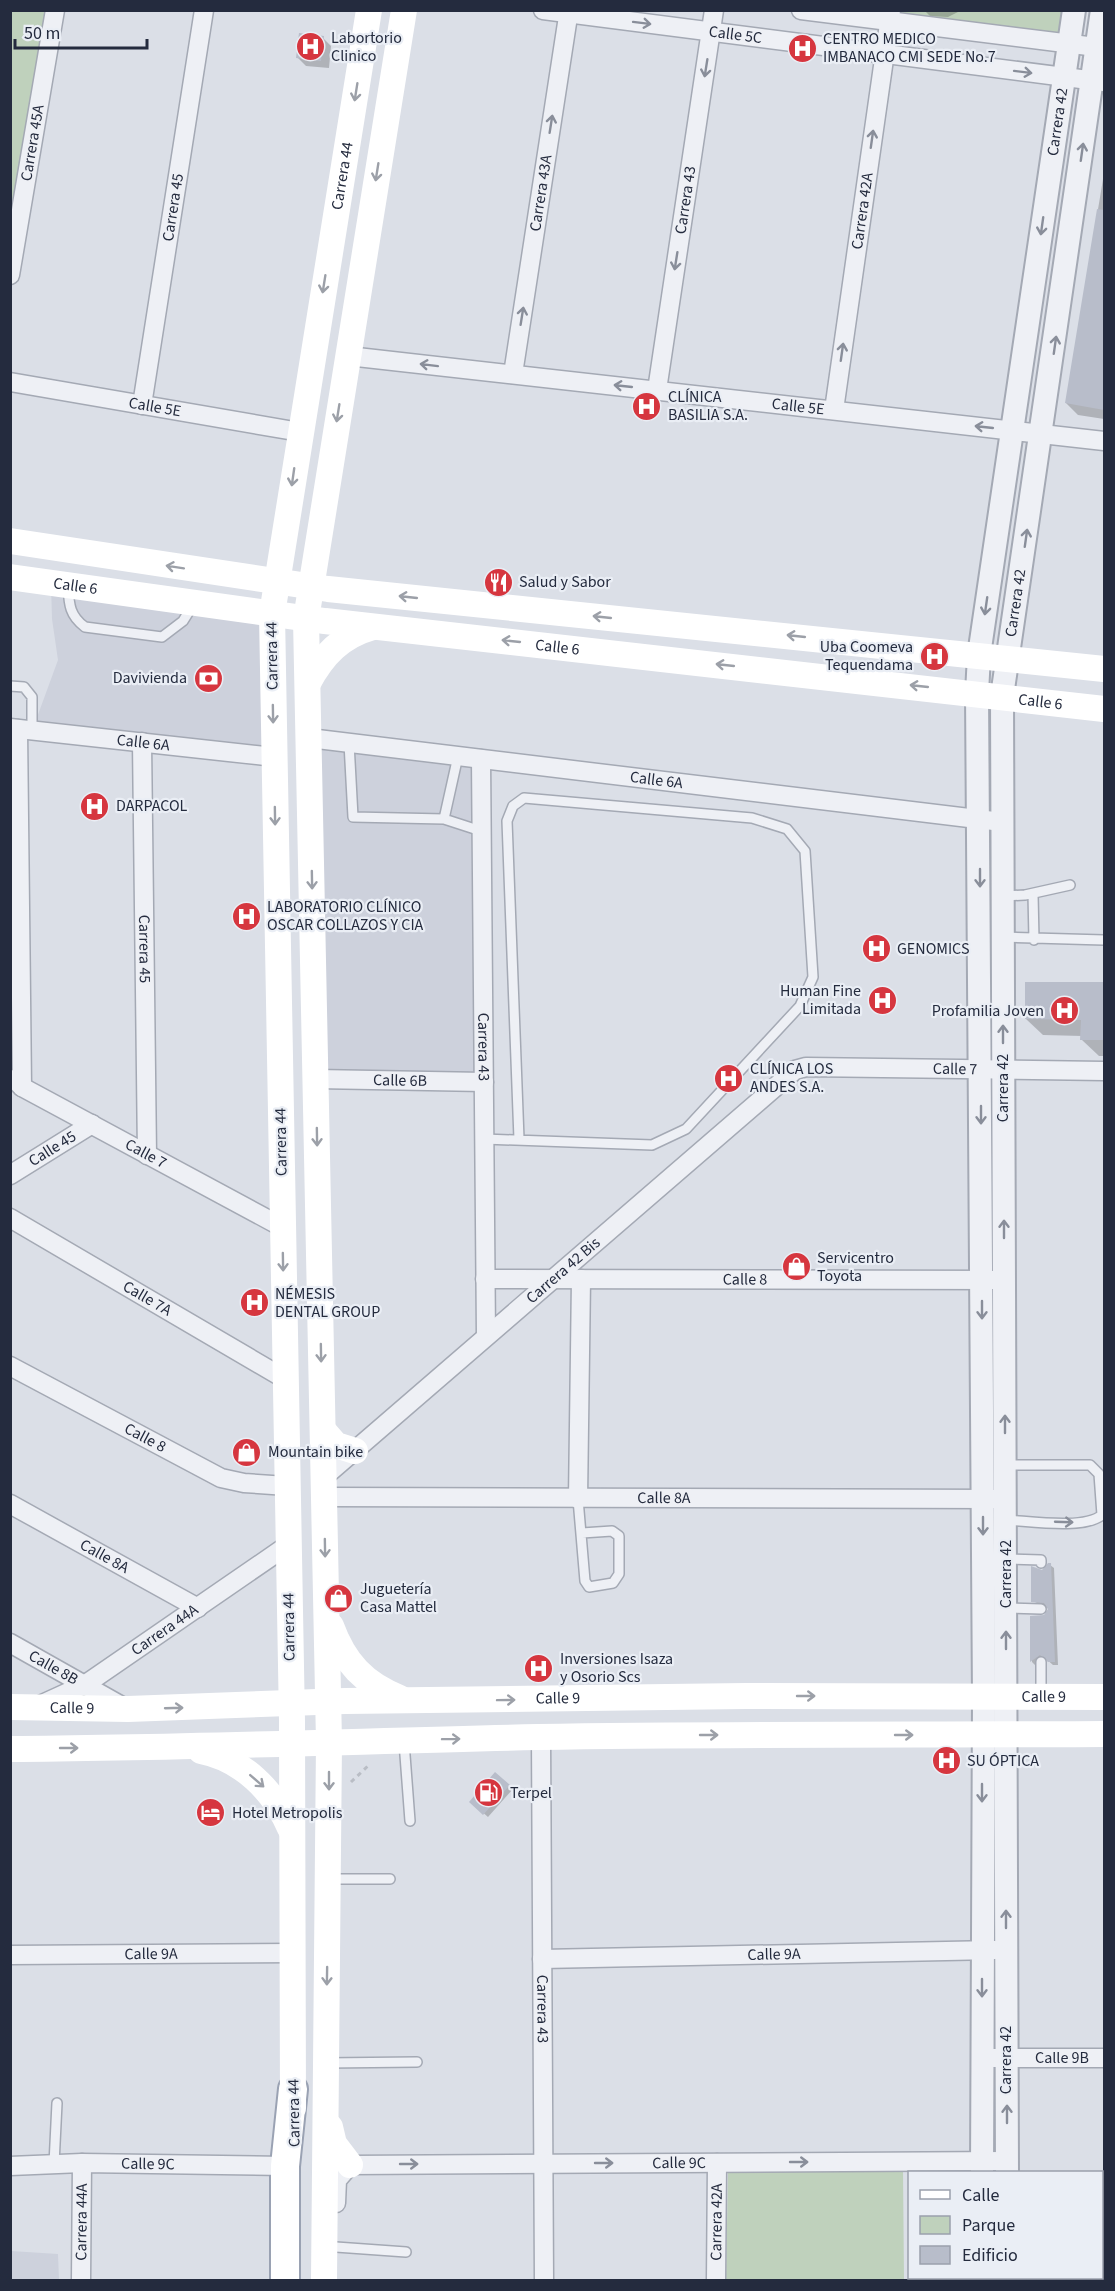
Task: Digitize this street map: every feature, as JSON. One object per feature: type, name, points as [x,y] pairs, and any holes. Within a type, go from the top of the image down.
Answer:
[{"type":"main road","name":"Carrera 44","points":[[293,2089],[292,1743],[272,614],[275,581],[369,10]]},
{"type":"main road","points":[[338,2161],[329,2124],[326,2066],[329,1742],[306,619],[404,10]]},
{"type":"main road","points":[[221,574],[259,559],[284,537]]},
{"type":"main road","name":"Calle 6","points":[[10,541],[310,586],[1104,669]]},
{"type":"main road","name":"Calle 6","points":[[10,577],[306,619],[1104,709]]},
{"type":"main road","points":[[308,683],[318,664],[332,648],[353,634],[376,626]]},
{"type":"main road","points":[[278,1001],[287,1010],[287,1056],[299,1072],[316,1079]]},
{"type":"main road","points":[[284,1319],[320,1280]]},
{"type":"main road","points":[[323,1430],[336,1445],[355,1451]]},
{"type":"main road","points":[[326,1604],[338,1647],[350,1665],[366,1681],[406,1701]]},
{"type":"main road","points":[[746,1696],[806,1735]]},
{"type":"main road","name":"Calle 9","points":[[23,1707],[128,1709],[328,1701],[746,1696],[1104,1697]]},
{"type":"main road","points":[[654,1735],[710,1697]]},
{"type":"main road","points":[[10,1749],[186,1748],[292,1743],[654,1735],[1104,1734]]},
{"type":"main road","points":[[186,1748],[210,1753],[232,1762],[254,1778],[276,1801],[292,1833]]},
{"type":"main road","points":[[285,2280],[293,2089]]},
{"type":"main road","name":"Carrera 44","points":[[324,2280],[338,2161]]},
{"type":"main road","name":"Carrera 44","points":[[289,2162],[294,2280]]},
{"type":"street","name":"Carrera 45A","points":[[10,275],[55,10]]},
{"type":"street","name":"Carrera 45","points":[[142,405],[204,10]]},
{"type":"street","name":"Calle 5C","points":[[543,10],[1098,81]]},
{"type":"street","name":"Carrera 43","points":[[657,390],[714,10]]},
{"type":"street","points":[[801,10],[890,16],[1101,48]]},
{"type":"street","name":"Carrera 42","points":[[992,1070],[1003,937],[1003,896],[991,821],[977,693],[979,655],[1074,10]]},
{"type":"street","name":"Carrera 42","points":[[982,2167],[982,1950],[994,1735],[998,1506],[993,1280],[991,821],[1002,696],[1098,81],[1102,10]]},
{"type":"street","name":"Carrera 43A","points":[[513,374],[568,12]]},
{"type":"street","name":"Carrera 42A","points":[[834,410],[890,16]]},
{"type":"street","name":"Calle 5E","points":[[348,356],[1104,441]]},
{"type":"street","name":"Calle 5E","points":[[10,382],[300,432]]},
{"type":"street","points":[[16,1081],[20,729]]},
{"type":"street","name":"Calle 6A","points":[[20,729],[274,757]]},
{"type":"street","name":"Calle 6A","points":[[309,738],[991,821]]},
{"type":"street","name":"Carrera 45","points":[[142,742],[147,1155]]},
{"type":"street","name":"Carrera 43","points":[[481,759],[486,1336]]},
{"type":"street","name":"Calle 7","points":[[806,1067],[1104,1071]]},
{"type":"street","name":"Carrera 42 Bis","points":[[324,1487],[355,1451],[486,1336],[555,1279],[795,1070],[806,1067]]},
{"type":"street","name":"Calle 6B","points":[[316,1079],[484,1082]]},
{"type":"street","name":"Calle 7","points":[[16,1081],[147,1155],[282,1227]]},
{"type":"street","name":"Calle 45","points":[[10,1175],[92,1124]]},
{"type":"street","name":"Calle 7A","points":[[10,1218],[285,1379]]},
{"type":"street","name":"Calle 8","points":[[486,1279],[993,1280]]},
{"type":"street","points":[[578,1499],[581,1279]]},
{"type":"street","name":"Carrera 42","points":[[993,1280],[1005,1465],[998,1506],[1005,1559],[1006,1608],[995,1698]]},
{"type":"street","name":"Calle 8","points":[[10,1366],[221,1478],[244,1483],[287,1486]]},
{"type":"street","name":"Calle 8A","points":[[324,1487],[578,1499],[998,1506]]},
{"type":"street","name":"Calle 8A","points":[[10,1504],[198,1608]]},
{"type":"street","name":"Carrera 44A","points":[[23,1707],[86,1684],[288,1545]]},
{"type":"street","name":"Calle 8B","points":[[10,1643],[128,1709]]},
{"type":"street","name":"Carrera 42","points":[[994,1735],[1006,1950],[1007,2167]]},
{"type":"street","name":"Carrera 43","points":[[541,1737],[544,2280]]},
{"type":"street","name":"Calle 9A","points":[[542,1959],[1006,1950]]},
{"type":"street","name":"Calle 9A","points":[[10,1955],[293,1953]]},
{"type":"street","name":"Calle 9B","points":[[982,2058],[1104,2058]]},
{"type":"street","points":[[337,2280],[335,2191],[338,2180],[338,2161]]},
{"type":"street","name":"Calle 9C","points":[[338,2161],[1007,2167]]},
{"type":"street","name":"Calle 9C","points":[[10,2166],[82,2163],[289,2162]]},
{"type":"street","name":"Carrera 44A","points":[[81,2280],[82,2163]]},
{"type":"street","name":"Carrera 42A","points":[[716,2280],[717,2163]]},
{"type":"lane","points":[[68,585],[69,608],[76,620],[85,627],[162,637],[183,621],[194,603]]},
{"type":"lane","points":[[10,686],[24,687],[32,697],[20,729]]},
{"type":"lane","points":[[348,742],[353,817],[444,819],[481,831]]},
{"type":"lane","points":[[444,819],[458,756]]},
{"type":"lane","points":[[484,1138],[652,1144],[686,1129],[800,1006],[813,977],[805,851],[787,829],[752,818],[524,798],[513,806],[507,821],[519,1139]]},
{"type":"lane","points":[[1003,896],[1033,894],[1070,885]]},
{"type":"lane","points":[[1033,894],[1034,939]]},
{"type":"lane","points":[[1003,937],[1104,940]]},
{"type":"lane","points":[[998,1506],[1081,1523],[1094,1522],[1102,1515],[1099,1474],[1090,1465],[1005,1465]]},
{"type":"lane","points":[[578,1499],[585,1581],[589,1587],[613,1583],[620,1574],[620,1536],[612,1531],[582,1533]]},
{"type":"lane","points":[[1005,1559],[1041,1560],[1041,1563]]},
{"type":"lane","points":[[1006,1608],[1041,1610]]},
{"type":"lane","points":[[1041,1662],[1041,1698]]},
{"type":"lane","points":[[404,1740],[410,1821]]},
{"type":"lane","points":[[328,1879],[390,1879]]},
{"type":"lane","points":[[326,2066],[417,2062]]},
{"type":"lane","points":[[54,2164],[57,2103]]},
{"type":"lane","points":[[336,2247],[406,2252]]},
{"type":"path","points":[[347,1788],[357,1774],[375,1762]]},
{"type":"shaded area","points":[[51,583],[272,614],[274,757],[32,731],[58,660],[52,619]]},
{"type":"shaded area","points":[[309,738],[481,759],[484,1082],[316,1079]]},
{"type":"shaded area","points":[[11,2251],[58,2254],[59,2280],[11,2280]]},
{"type":"green space","points":[[11,11],[55,11],[11,275]]},
{"type":"green space","points":[[891,11],[1074,11],[1069,44],[889,21]]},
{"type":"green space","points":[[903,2170],[904,2280],[726,2280],[728,2172]]},
{"type":"building","name":"Labortorio Clinico","points":[[299,33],[324,36],[321,61],[296,58]]},
{"type":"building","points":[[1097,209],[1104,210],[1104,410],[1065,403]]},
{"type":"building","name":"Profamilia Joven","points":[[1025,982],[1104,982],[1104,1040],[1080,1040],[1081,1020],[1025,1019]]},
{"type":"building","points":[[1048,1563],[1051,1563],[1055,1662],[1048,1662],[1040,1655],[1030,1662],[1030,1616],[1044,1615],[1048,1609],[1044,1603],[1031,1602],[1031,1566],[1042,1570]]},
{"type":"building","name":"Terpel","points":[[495,1772],[510,1785],[483,1815],[469,1802]]},
{"type":"place","name":"Labortorio Clinico","points":[[310,47]]},
{"type":"place","name":"CENTRO MEDICO IMBANACO CMI SEDE No.7","points":[[802,48]]},
{"type":"place","name":"CLÍNICA BASILIA S.A.","points":[[647,406]]},
{"type":"place","name":"Salud y Sabor","points":[[498,582]]},
{"type":"place","name":"Uba Coomeva Tequendama","points":[[934,656]]},
{"type":"place","name":"Davivienda","points":[[208,678]]},
{"type":"place","name":"DARPACOL","points":[[95,806]]},
{"type":"place","name":"LABORATORIO CLÍNICO OSCAR COLLAZOS Y CIA","points":[[246,916]]},
{"type":"place","name":"GENOMICS","points":[[876,949]]},
{"type":"place","name":"Human Fine Limitada","points":[[882,1000]]},
{"type":"place","name":"Profamilia Joven","points":[[1065,1011]]},
{"type":"place","name":"CLÍNICA LOS ANDES S.A.","points":[[729,1078]]},
{"type":"place","name":"Servicentro Toyota","points":[[796,1267]]},
{"type":"place","name":"NÉMESIS DENTAL GROUP","points":[[254,1303]]},
{"type":"place","name":"Mountain bike","points":[[247,1452]]},
{"type":"place","name":"Juguetería Casa Mattel","points":[[339,1598]]},
{"type":"place","name":"Inversiones Isaza y Osorio Scs","points":[[539,1668]]},
{"type":"place","name":"SU ÓPTICA","points":[[946,1761]]},
{"type":"place","name":"Terpel","points":[[489,1793]]},
{"type":"place","name":"Hotel Metropolis","points":[[211,1813]]}]
